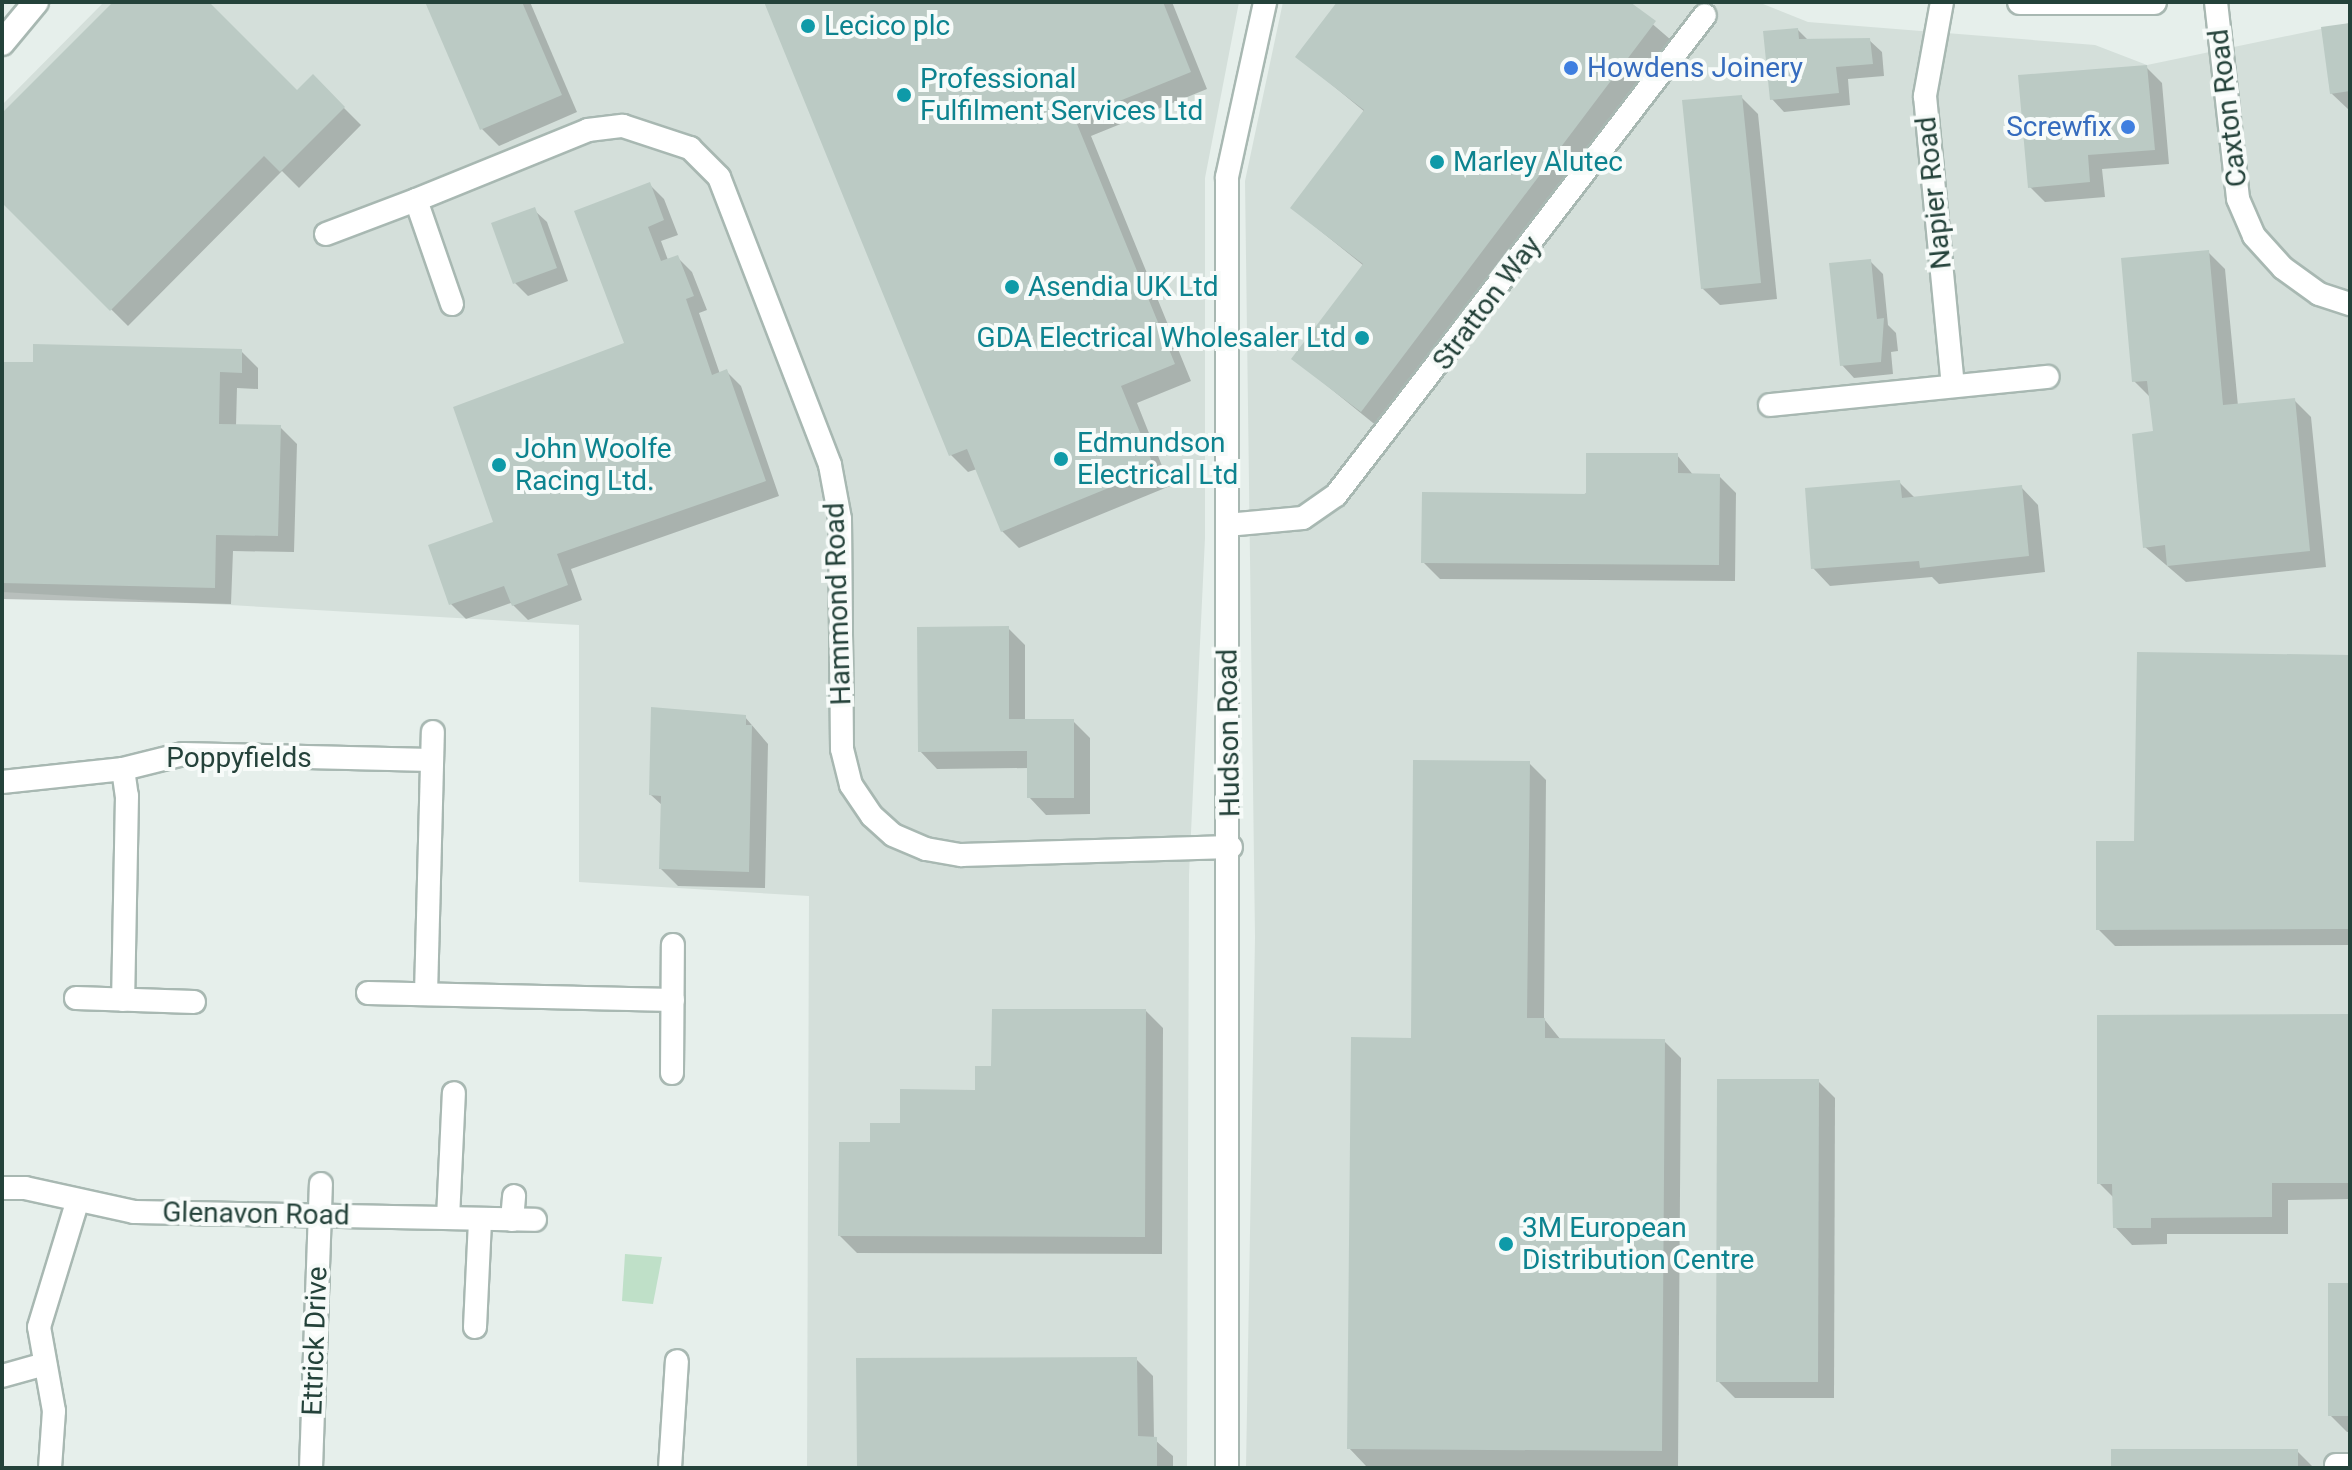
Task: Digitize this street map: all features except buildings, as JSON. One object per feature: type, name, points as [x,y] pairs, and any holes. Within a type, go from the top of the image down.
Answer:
[{"type":"street","name":"Hudson Road","points":[[1227,1468],[1231,847],[1227,177],[1265,2]]},
{"type":"street","name":"Napier Road","points":[[1942,2],[1925,96],[1953,385]]},
{"type":"street","points":[[2020,2],[2154,2]]},
{"type":"street","name":"Caxton Road","points":[[2216,2],[2238,199],[2254,236],[2283,268],[2319,294],[2350,304]]},
{"type":"street","points":[[2,13],[34,4]]},
{"type":"street","points":[[2,43],[34,4]]},
{"type":"street","name":"Stratton Way","points":[[1227,525],[1303,518],[1336,495],[1705,15]]},
{"type":"street","name":"Hammond Road","points":[[326,234],[588,130],[623,126],[690,148],[719,177],[830,465],[840,519],[842,749],[851,785],[872,816],[893,835],[926,849],[961,855],[1231,847]]},
{"type":"street","points":[[416,200],[452,304]]},
{"type":"street","points":[[1770,405],[2048,377]]},
{"type":"street","points":[[426,994],[433,732]]},
{"type":"street","name":"Poppyfields","points":[[2,782],[123,769],[183,754],[431,760]]},
{"type":"street","points":[[123,769],[127,796],[123,1000]]},
{"type":"street","points":[[672,1073],[673,945]]},
{"type":"street","points":[[368,993],[673,1000]]},
{"type":"street","points":[[76,998],[194,1002]]},
{"type":"street","points":[[448,1218],[454,1093]]},
{"type":"street","name":"Ettrick Drive","points":[[311,1468],[321,1184]]},
{"type":"street","name":"Glenavon Road","points":[[2,1188],[25,1188],[77,1203],[134,1212],[319,1213],[535,1220]]},
{"type":"street","points":[[512,1220],[514,1196]]},
{"type":"street","points":[[50,1468],[54,1411],[39,1327],[77,1203]]},
{"type":"street","points":[[475,1327],[480,1219]]},
{"type":"street","points":[[670,1468],[677,1361]]},
{"type":"street","points":[[2,1376],[45,1364]]},
{"type":"shaded area","points":[[104,2],[1239,2],[1205,178],[1205,538],[1189,875],[1187,1468],[807,1468],[809,896],[579,882],[579,625],[2,592],[2,105]]},
{"type":"shaded area","points":[[1283,2],[1758,2],[1808,22],[2095,45],[2147,65],[2350,23],[2350,1468],[1246,1468],[1255,937],[1245,181]]},
{"type":"green space","points":[[625,1254],[662,1257],[653,1304],[622,1301]]},
{"type":"place","name":"Lecico plc","points":[[808,26]]},
{"type":"place","name":"Howdens Joinery","points":[[1571,68]]},
{"type":"place","name":"Professional Fulfilment Services Ltd","points":[[904,95]]},
{"type":"place","name":"Screwfix","points":[[2128,127]]},
{"type":"place","name":"Marley Alutec","points":[[1437,162]]},
{"type":"place","name":"Asendia UK Ltd","points":[[1012,287]]},
{"type":"place","name":"GDA Electrical Wholesaler Ltd","points":[[1362,338]]},
{"type":"place","name":"Edmundson Electrical Ltd","points":[[1061,459]]},
{"type":"place","name":"John Woolfe Racing Ltd.","points":[[499,465]]},
{"type":"place","name":"3M European Distribution Centre","points":[[1506,1244]]}]
